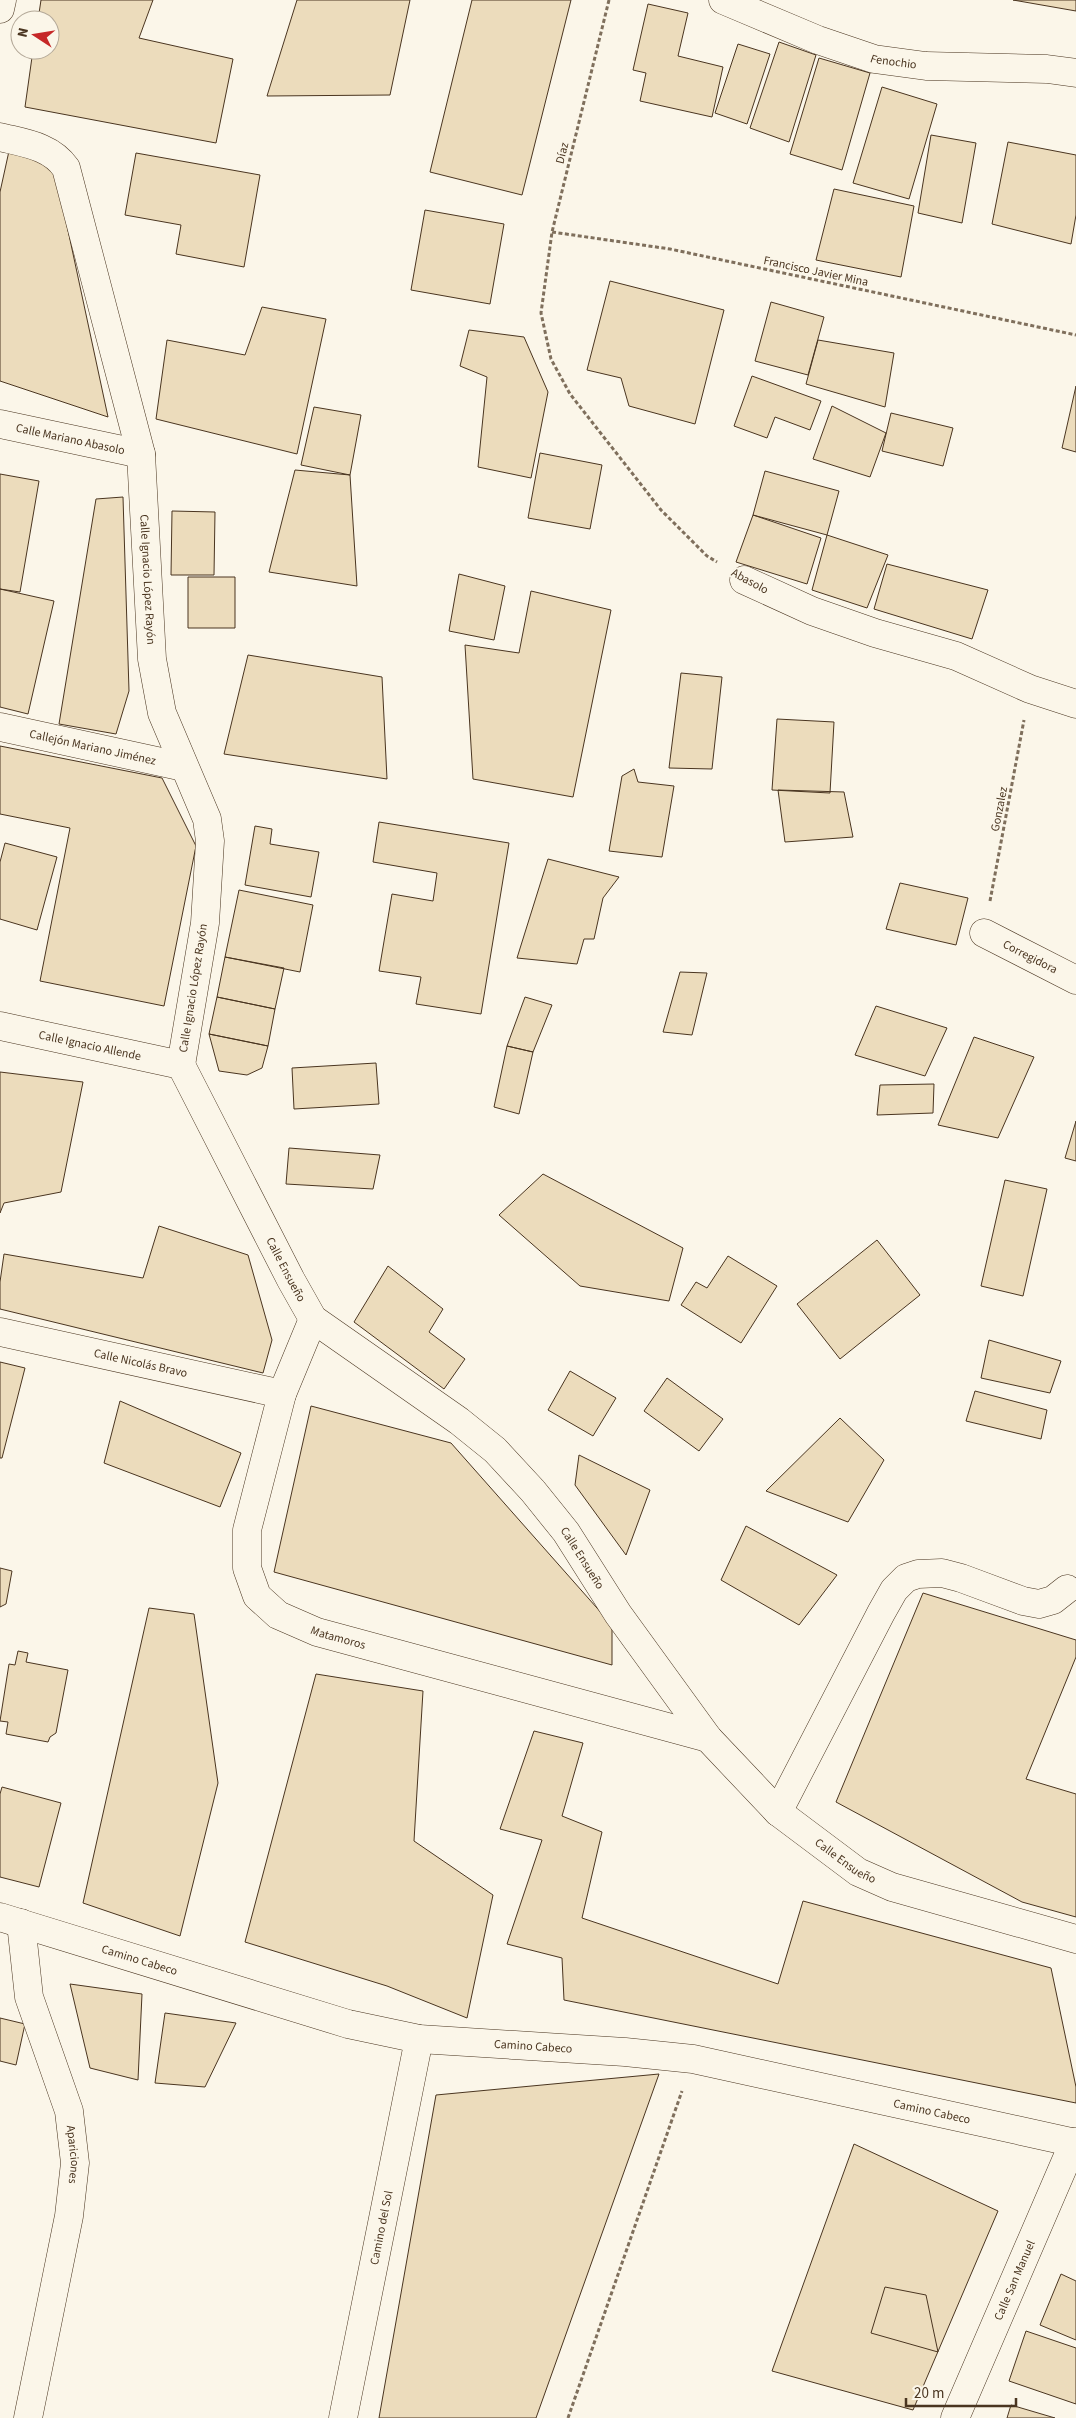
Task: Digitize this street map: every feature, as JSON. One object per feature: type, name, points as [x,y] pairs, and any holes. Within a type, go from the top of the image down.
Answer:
[{"type":"street","points":[[0,9],[2,0]]},
{"type":"street","name":"Fenochio","points":[[723,0],[818,40],[874,59],[926,66],[1047,69],[1076,73]]},
{"type":"street","name":"Calle Ignacio López Rayón","points":[[0,137],[37,146],[59,158],[66,168],[141,454],[152,659],[162,713],[207,819],[210,841],[205,923],[181,1065]]},
{"type":"street","name":"Calle Mariano Abasolo","points":[[0,424],[141,454]]},
{"type":"street","name":"Abasolo","points":[[744,580],[812,611],[875,633],[956,656],[1030,689],[1076,704]]},
{"type":"street","name":"Callejón Mariano Jiménez","points":[[0,728],[184,767]]},
{"type":"street","name":"Corregidora","points":[[984,933],[1076,980]]},
{"type":"street","name":"Calle Ignacio Allende","points":[[0,1026],[181,1065]]},
{"type":"street","name":"Calle Ensueño","points":[[181,1065],[290,1280],[313,1319],[459,1421],[495,1450],[533,1491],[566,1532],[618,1614],[708,1738],[778,1812],[858,1872],[892,1888],[1076,1939]]},
{"type":"street","name":"Matamoros","points":[[313,1319],[282,1394],[247,1530],[247,1568],[257,1596],[278,1615],[317,1632],[708,1738]]},
{"type":"street","name":"Calle Nicolás Bravo","points":[[0,1332],[282,1394]]},
{"type":"street","points":[[778,1812],[881,1613],[894,1590],[906,1578],[918,1574],[942,1574],[961,1578],[1023,1601],[1040,1604],[1053,1600],[1067,1589]]},
{"type":"street","name":"Camino Cabeco","points":[[11,1920],[339,2021],[419,2039],[625,2052],[694,2059],[1075,2142]]},
{"type":"street","name":"Apariciones","points":[[11,1920],[29,1997],[69,2111],[75,2163],[69,2216],[28,2418]]},
{"type":"street","name":"Camino del Sol","points":[[343,2418],[419,2039]]},
{"type":"street","name":"Calle San Manuel","points":[[955,2418],[1075,2142]]},
{"type":"path","name":"Díaz","points":[[541,313],[552,232],[609,0]]},
{"type":"path","name":"Francisco Javier Mina","points":[[552,232],[670,249],[1076,335]]},
{"type":"path","name":"Abasolo","points":[[541,313],[551,359],[570,394],[661,510],[707,556],[744,580]]},
{"type":"path","name":"Gonzalez","points":[[984,933],[1030,689]]},
{"type":"path","points":[[568,2418],[694,2059]]},
{"type":"building","points":[[41,0],[153,0],[139,38],[233,59],[216,143],[25,107],[32,60],[60,60],[60,10],[40,10]]},
{"type":"building","points":[[297,0],[410,0],[390,95],[267,96]]},
{"type":"building","points":[[472,0],[571,0],[522,195],[430,172]]},
{"type":"building","points":[[1013,0],[1076,0],[1076,11]]},
{"type":"building","points":[[648,4],[688,13],[678,56],[723,67],[712,117],[640,101],[646,73],[633,70]]},
{"type":"building","points":[[779,42],[816,55],[789,142],[750,128]]},
{"type":"building","points":[[738,44],[770,54],[747,124],[715,113]]},
{"type":"building","points":[[819,58],[870,73],[842,170],[790,154]]},
{"type":"building","points":[[882,87],[937,104],[909,199],[853,183]]},
{"type":"building","points":[[931,135],[976,143],[962,223],[918,213]]},
{"type":"building","points":[[1008,142],[1076,155],[1076,215],[1071,244],[992,224]]},
{"type":"building","points":[[9,151],[54,165],[108,417],[0,381],[0,192]]},
{"type":"building","points":[[136,153],[260,175],[244,267],[176,254],[181,225],[125,215]]},
{"type":"building","points":[[834,189],[914,206],[901,277],[816,260]]},
{"type":"building","points":[[425,210],[504,224],[490,304],[411,290]]},
{"type":"building","points":[[610,281],[724,310],[695,424],[629,406],[621,378],[587,370]]},
{"type":"building","points":[[771,302],[824,317],[808,375],[755,361]]},
{"type":"building","points":[[262,307],[326,319],[297,454],[156,419],[167,340],[245,355]]},
{"type":"building","points":[[469,330],[524,337],[548,392],[531,478],[478,467],[487,377],[460,366]]},
{"type":"building","points":[[818,340],[894,353],[885,407],[806,384]]},
{"type":"building","points":[[752,376],[821,401],[810,430],[775,417],[767,438],[734,426]]},
{"type":"building","points":[[1076,386],[1076,452],[1062,448]]},
{"type":"building","points":[[832,406],[886,433],[870,477],[813,459]]},
{"type":"building","points":[[314,407],[361,415],[350,475],[301,465]]},
{"type":"building","points":[[891,413],[953,428],[943,466],[882,451]]},
{"type":"building","points":[[540,453],[602,465],[590,529],[528,518]]},
{"type":"building","points":[[295,470],[350,475],[357,586],[269,572]]},
{"type":"building","points":[[765,471],[839,491],[827,535],[753,515]]},
{"type":"building","points":[[0,474],[39,481],[20,592],[0,589]]},
{"type":"building","points":[[123,497],[129,691],[116,734],[59,724],[96,499]]},
{"type":"building","points":[[172,511],[215,512],[214,575],[171,575]]},
{"type":"building","points":[[753,515],[821,538],[807,584],[736,562]]},
{"type":"building","points":[[827,535],[888,555],[867,608],[812,590]]},
{"type":"building","points":[[887,564],[988,590],[972,639],[874,609]]},
{"type":"building","points":[[459,574],[505,586],[494,640],[449,631]]},
{"type":"building","points":[[188,577],[235,577],[235,628],[188,628]]},
{"type":"building","points":[[0,589],[54,601],[28,714],[0,707]]},
{"type":"building","points":[[531,591],[611,610],[573,797],[473,779],[465,645],[519,653]]},
{"type":"building","points":[[248,655],[382,677],[387,779],[224,754]]},
{"type":"building","points":[[681,673],[722,677],[712,769],[669,768]]},
{"type":"building","points":[[777,719],[834,722],[830,793],[772,790]]},
{"type":"building","points":[[0,746],[162,778],[196,846],[164,1006],[40,981],[70,828],[0,814]]},
{"type":"building","points":[[634,769],[638,782],[674,786],[662,857],[609,851],[622,776]]},
{"type":"building","points":[[778,790],[844,792],[853,837],[785,842]]},
{"type":"building","points":[[379,822],[509,843],[481,1014],[416,1004],[421,977],[379,971],[392,894],[433,901],[437,873],[373,862]]},
{"type":"building","points":[[255,826],[272,829],[270,844],[319,852],[311,897],[245,885]]},
{"type":"building","points":[[5,843],[57,857],[37,930],[0,919],[0,862]]},
{"type":"building","points":[[548,859],[619,877],[603,898],[594,939],[584,939],[577,964],[517,958]]},
{"type":"building","points":[[900,883],[968,898],[956,945],[886,929]]},
{"type":"building","points":[[239,890],[313,905],[300,972],[225,957]]},
{"type":"building","points":[[225,957],[284,968],[275,1009],[217,997]]},
{"type":"building","points":[[680,972],[707,973],[692,1035],[663,1032]]},
{"type":"building","points":[[217,997],[275,1009],[268,1046],[209,1034]]},
{"type":"building","points":[[525,997],[552,1005],[533,1052],[507,1046]]},
{"type":"building","points":[[876,1006],[947,1028],[925,1076],[855,1055]]},
{"type":"building","points":[[209,1034],[268,1046],[262,1068],[247,1075],[219,1071]]},
{"type":"building","points":[[974,1037],[1034,1057],[998,1138],[938,1125]]},
{"type":"building","points":[[507,1046],[533,1052],[519,1114],[494,1107]]},
{"type":"building","points":[[376,1063],[379,1104],[294,1109],[292,1068]]},
{"type":"building","points":[[0,1072],[83,1082],[61,1192],[4,1203],[0,1213]]},
{"type":"building","points":[[934,1084],[933,1113],[877,1115],[880,1085]]},
{"type":"building","points":[[1076,1121],[1076,1161],[1065,1158]]},
{"type":"building","points":[[289,1148],[380,1155],[373,1189],[286,1184]]},
{"type":"building","points":[[543,1174],[683,1248],[669,1301],[580,1286],[499,1215]]},
{"type":"building","points":[[1005,1180],[1047,1189],[1023,1296],[981,1286]]},
{"type":"building","points":[[159,1226],[248,1255],[272,1340],[263,1373],[0,1309],[0,1282],[4,1254],[143,1278]]},
{"type":"building","points":[[877,1240],[920,1295],[840,1359],[797,1304]]},
{"type":"building","points":[[728,1256],[777,1286],[741,1343],[681,1305],[696,1282],[707,1288]]},
{"type":"building","points":[[388,1266],[443,1309],[429,1332],[465,1359],[444,1389],[354,1322]]},
{"type":"building","points":[[989,1340],[1061,1361],[1050,1393],[981,1378]]},
{"type":"building","points":[[0,1362],[25,1368],[2,1458],[0,1458]]},
{"type":"building","points":[[570,1371],[616,1398],[593,1436],[548,1410]]},
{"type":"building","points":[[667,1378],[723,1419],[699,1451],[644,1411]]},
{"type":"building","points":[[975,1391],[1047,1410],[1041,1439],[966,1421]]},
{"type":"building","points":[[120,1401],[241,1453],[220,1507],[104,1463]]},
{"type":"building","points":[[311,1406],[451,1443],[612,1625],[612,1665],[274,1572]]},
{"type":"building","points":[[840,1418],[884,1460],[848,1522],[766,1491]]},
{"type":"building","points":[[579,1455],[650,1490],[626,1555],[575,1485]]},
{"type":"building","points":[[746,1526],[837,1575],[799,1625],[721,1580]]},
{"type":"building","points":[[0,1568],[12,1571],[6,1604],[0,1607]]},
{"type":"building","points":[[923,1593],[1076,1640],[1076,1657],[1026,1779],[1076,1794],[1076,1917],[1022,1902],[836,1802]]},
{"type":"building","points":[[149,1608],[194,1614],[218,1783],[180,1936],[83,1903]]},
{"type":"building","points":[[18,1651],[28,1653],[26,1662],[68,1670],[56,1733],[50,1737],[48,1742],[6,1734],[8,1722],[0,1721],[9,1664],[15,1665]]},
{"type":"building","points":[[316,1674],[423,1691],[414,1841],[493,1895],[467,2018],[387,1986],[245,1942]]},
{"type":"building","points":[[534,1731],[583,1743],[562,1816],[602,1832],[582,1918],[778,1984],[803,1901],[1051,1968],[1076,2087],[1076,2103],[564,2000],[562,1958],[507,1944],[542,1840],[500,1829]]},
{"type":"building","points":[[2,1787],[61,1803],[39,1887],[0,1877],[0,1794]]},
{"type":"building","points":[[70,1984],[142,1994],[138,2080],[90,2068]]},
{"type":"building","points":[[165,2013],[236,2023],[205,2087],[155,2083]]},
{"type":"building","points":[[0,2018],[25,2024],[16,2065],[0,2061]]},
{"type":"building","points":[[659,2074],[536,2418],[379,2418],[436,2095]]},
{"type":"building","points":[[854,2144],[998,2211],[913,2410],[772,2371]]},
{"type":"building","points":[[1061,2274],[1076,2281],[1076,2340],[1040,2325]]},
{"type":"building","points":[[885,2287],[926,2295],[938,2352],[871,2333]]},
{"type":"building","points":[[1026,2331],[1076,2348],[1076,2404],[1009,2381]]},
{"type":"building","points":[[1011,2405],[1055,2418],[1007,2418]]}]
